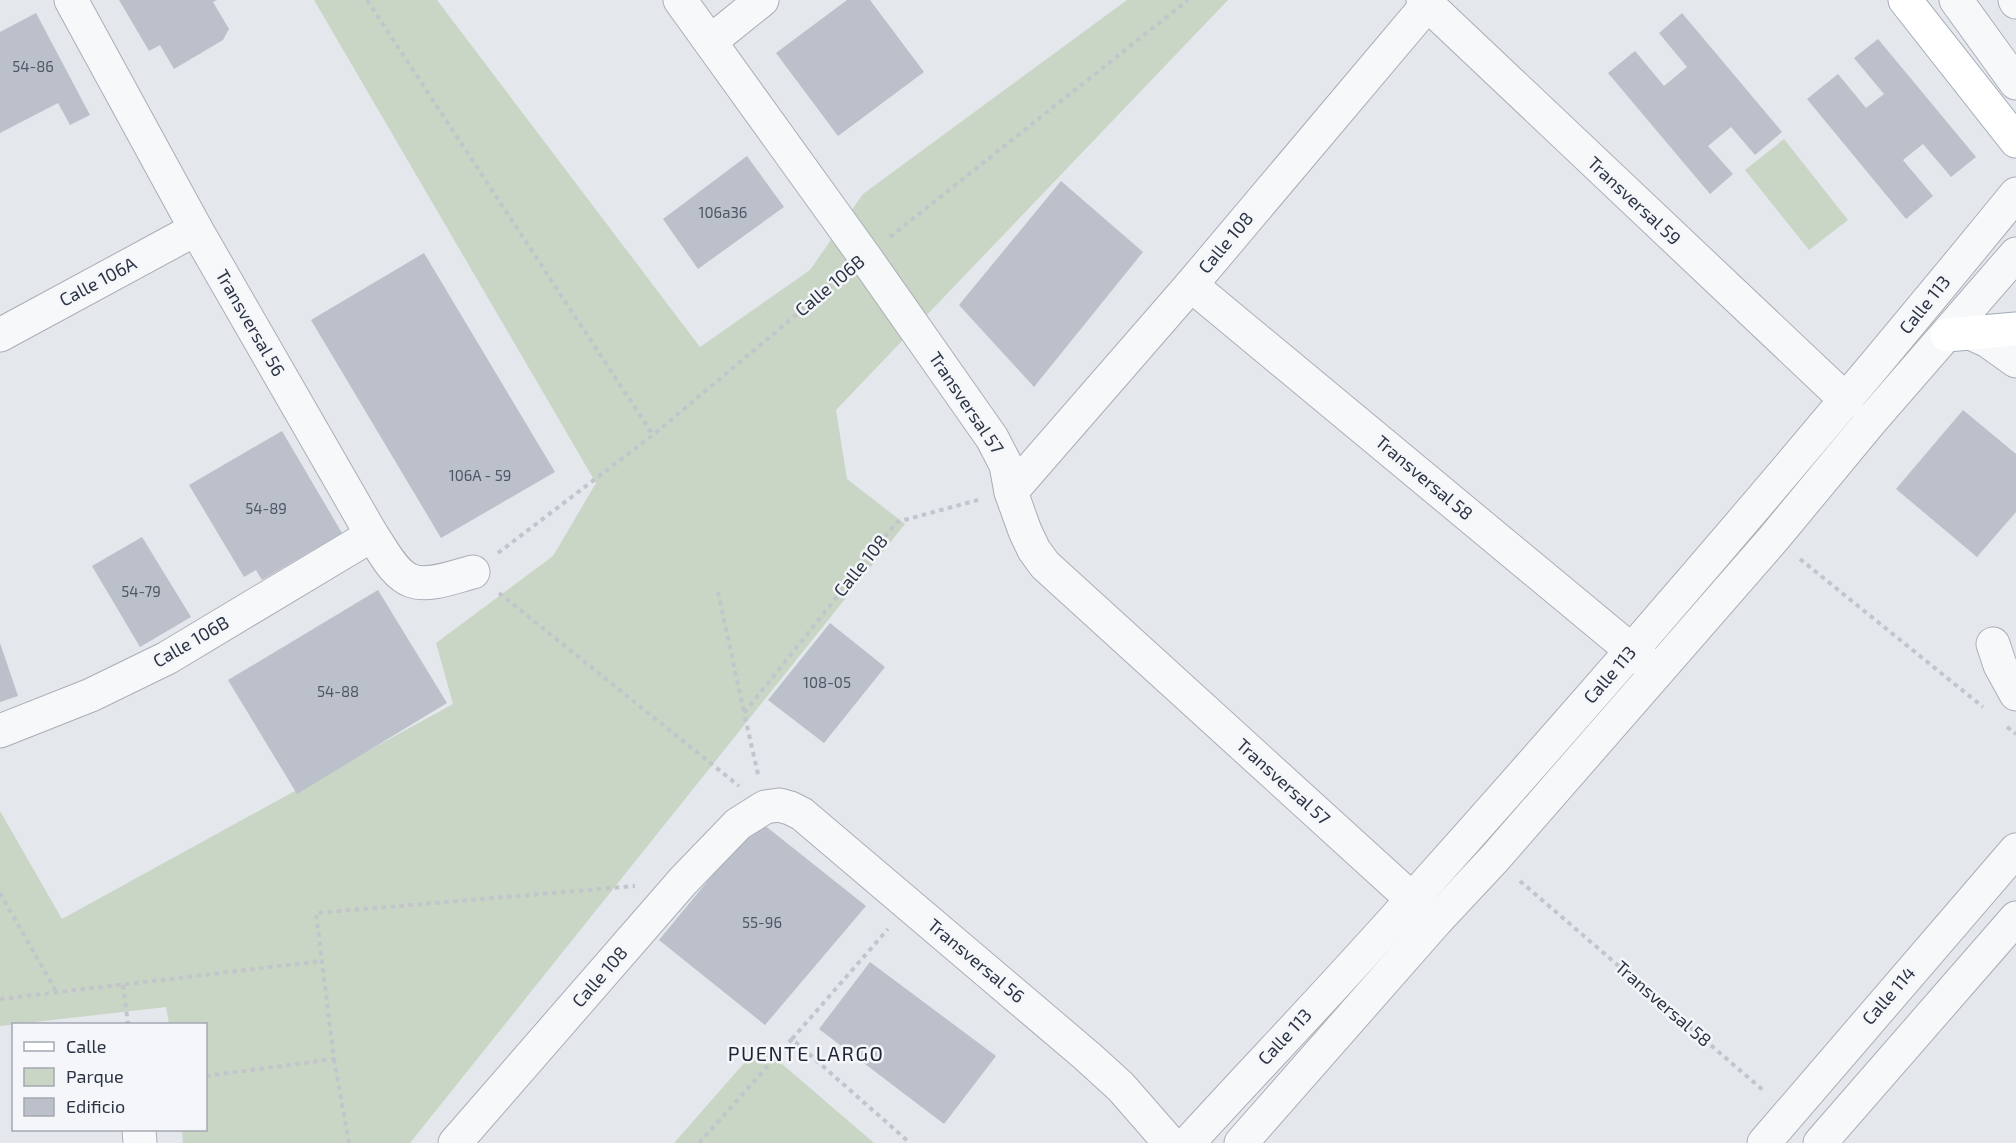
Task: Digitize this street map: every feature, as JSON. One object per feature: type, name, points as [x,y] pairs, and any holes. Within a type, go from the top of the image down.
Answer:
[{"type":"main road","points":[[1905,0],[2016,141]]},
{"type":"main road","points":[[1958,334],[2016,329]]},
{"type":"street","name":"Transversal 56","points":[[70,0],[196,229],[372,535],[398,572],[412,581],[429,582],[473,572]]},
{"type":"street","name":"Transversal 57","points":[[680,0],[992,438],[1006,465],[1011,492],[1024,531],[1034,550],[1046,565],[1436,921]]},
{"type":"street","points":[[711,41],[762,0]]},
{"type":"street","points":[[1956,0],[2016,83]]},
{"type":"street","name":"Calle 108","points":[[1011,492],[1191,285],[1425,3]]},
{"type":"street","name":"Transversal 59","points":[[1425,3],[1846,401]]},
{"type":"street","name":"Calle 113","points":[[1188,1143],[1412,899],[1631,651],[1846,401],[2016,194]]},
{"type":"street","name":"Calle 106A","points":[[0,335],[196,229]]},
{"type":"street","name":"Calle 113","points":[[1241,1143],[1436,921],[1495,858],[1774,538],[1870,422],[1958,334],[2016,254]]},
{"type":"street","name":"Transversal 58","points":[[1191,285],[1656,671]]},
{"type":"street","points":[[1958,334],[1988,340],[2016,361]]},
{"type":"street","name":"Calle 106B","points":[[0,731],[91,695],[167,658],[372,535]]},
{"type":"street","points":[[1993,644],[2000,665],[2016,694]]},
{"type":"street","name":"Transversal 56","points":[[765,807],[779,805],[802,814],[1087,1056],[1121,1088],[1170,1143]]},
{"type":"street","name":"Calle 108","points":[[455,1143],[683,881],[738,824],[765,807]]},
{"type":"street","name":"Calle 114","points":[[1764,1143],[2016,850]]},
{"type":"street","points":[[1820,1143],[2016,918]]},
{"type":"path","points":[[367,0],[653,435]]},
{"type":"path","name":"Calle 106B","points":[[473,572],[653,435],[865,257],[1188,0]]},
{"type":"path","name":"Calle 108","points":[[744,713],[897,522],[1011,492]]},
{"type":"path","points":[[1797,556],[1989,712]]},
{"type":"path","points":[[473,572],[765,807]]},
{"type":"path","points":[[718,592],[765,807]]},
{"type":"path","points":[[2007,727],[2016,734]]},
{"type":"path","name":"Transversal 58","points":[[1512,873],[1789,1113]]},
{"type":"path","points":[[349,1143],[334,1059],[316,913],[683,881]]},
{"type":"path","points":[[0,893],[57,993]]},
{"type":"path","points":[[699,1143],[909,905]]},
{"type":"path","points":[[0,999],[322,961]]},
{"type":"path","points":[[123,985],[128,1023]]},
{"type":"path","points":[[792,1039],[910,1143]]},
{"type":"path","points":[[207,1077],[334,1059]]},
{"type":"green space","points":[[314,0],[437,0],[700,347],[810,270],[863,194],[1127,0],[1228,0],[836,410],[847,479],[905,524],[410,1143],[183,1143],[182,1131],[207,1131],[207,1023],[169,1023],[166,1007],[0,1026],[0,811],[62,919],[453,704],[436,643],[553,556],[596,483]]},
{"type":"green space","points":[[1784,139],[1848,220],[1809,250],[1745,170]]},
{"type":"green space","points":[[760,1045],[874,1143],[674,1143]]},
{"type":"building","points":[[119,0],[217,0],[213,2],[229,29],[223,40],[174,69],[160,45],[149,51]]},
{"type":"building","points":[[847,0],[870,0],[924,72],[838,136],[776,53]]},
{"type":"building","points":[[36,13],[90,115],[70,125],[58,103],[0,133],[0,32]]},
{"type":"building","points":[[1682,13],[1782,132],[1755,155],[1731,127],[1708,146],[1733,174],[1710,194],[1608,73],[1635,51],[1664,86],[1687,67],[1659,33]]},
{"type":"building","points":[[1878,39],[1976,157],[1951,177],[1923,144],[1903,160],[1933,196],[1906,219],[1807,99],[1838,74],[1866,108],[1884,94],[1854,58]]},
{"type":"building","points":[[747,156],[784,207],[698,269],[663,219]]},
{"type":"building","points":[[1061,181],[1143,252],[1034,387],[959,305]]},
{"type":"building","points":[[424,253],[555,472],[441,538],[311,320]]},
{"type":"building","points":[[1963,410],[2016,454],[2016,512],[1977,557],[1896,489]]},
{"type":"building","points":[[282,431],[342,533],[262,580],[256,570],[244,577],[189,485]]},
{"type":"building","points":[[142,537],[191,617],[140,647],[92,566]]},
{"type":"building","points":[[378,590],[447,703],[297,794],[228,680]]},
{"type":"building","points":[[830,623],[885,667],[824,743],[768,700]]},
{"type":"building","points":[[0,643],[18,696],[0,702]]},
{"type":"building","points":[[758,820],[866,906],[765,1025],[659,940]]},
{"type":"building","points":[[870,962],[996,1056],[944,1124],[819,1029]]},
{"type":"district","name":"PUENTE LARGO","points":[[806,1054]]}]
